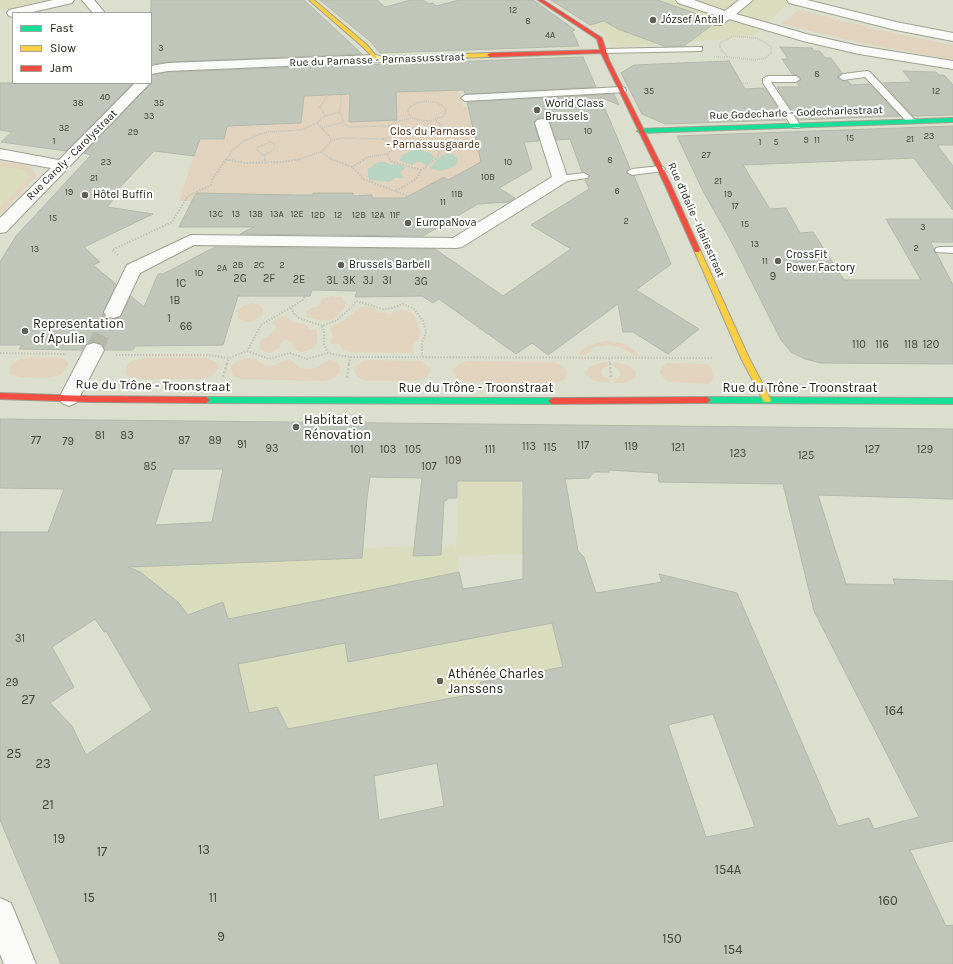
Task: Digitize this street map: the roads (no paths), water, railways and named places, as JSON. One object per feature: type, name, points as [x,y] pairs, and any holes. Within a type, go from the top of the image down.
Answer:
[{"type":"street","points":[[17,12],[68,0]]},
{"type":"street","points":[[88,0],[98,12]]},
{"type":"street","points":[[311,0],[366,46],[375,59]]},
{"type":"street","name":"Rue d'Idalie - Idaliestraat","points":[[540,0],[599,38],[603,51],[640,131],[660,169],[746,358],[767,400]]},
{"type":"street","points":[[682,0],[723,18],[767,26],[858,54],[888,46],[953,65]]},
{"type":"street","points":[[723,18],[741,1]]},
{"type":"street","points":[[791,3],[896,23],[953,37]]},
{"type":"street","points":[[807,38],[831,10],[847,8]]},
{"type":"street","points":[[0,16],[12,13]]},
{"type":"street","points":[[888,46],[896,23]]},
{"type":"street","name":"Rue du Parnasse - Parnassusstraat","points":[[152,70],[375,59],[603,51]]},
{"type":"street","name":"Rue Caroly - Carolystraat","points":[[0,228],[142,84]]},
{"type":"street","name":"Rue Godecharle - Godecharlestraat","points":[[640,131],[953,120]]},
{"type":"street","points":[[113,312],[133,269],[191,240],[456,243],[560,179],[542,123]]},
{"type":"street","points":[[0,154],[62,165]]},
{"type":"street","points":[[70,398],[93,352]]},
{"type":"street","name":"Rue du Trône - Troonstraat","points":[[0,396],[440,402],[767,400],[953,401]]},
{"type":"street","points":[[0,914],[20,964]]},
{"type":"lane","points":[[603,51],[699,49]]},
{"type":"lane","points":[[843,77],[867,74],[911,121]]},
{"type":"lane","points":[[796,79],[767,79],[767,82],[796,126]]},
{"type":"lane","points":[[465,98],[622,90]]},
{"type":"lane","points":[[632,172],[660,169]]},
{"type":"lane","points":[[560,179],[584,176]]},
{"type":"lane","points":[[940,250],[953,250]]},
{"type":"tunnel","points":[[94,350],[113,312]]},
{"type":"place","name":"József Antall","points":[[653,20]]},
{"type":"place","name":"World Class Brussels","points":[[537,110]]},
{"type":"place","name":"Hôtel Buffin","points":[[85,195]]},
{"type":"place","name":"EuropaNova","points":[[408,223]]},
{"type":"place","name":"CrossFit Power Factory","points":[[778,261]]},
{"type":"place","name":"Brussels Barbell","points":[[341,265]]},
{"type":"place","name":"Representation of Apulia","points":[[25,331]]},
{"type":"place","name":"Habitat et Rénovation","points":[[296,427]]},
{"type":"place","name":"Athénée Charles Janssens","points":[[440,681]]},
{"type":"park label","name":"Clos du Parnasse - Parnassusgaarde","points":[[433,138]]}]
